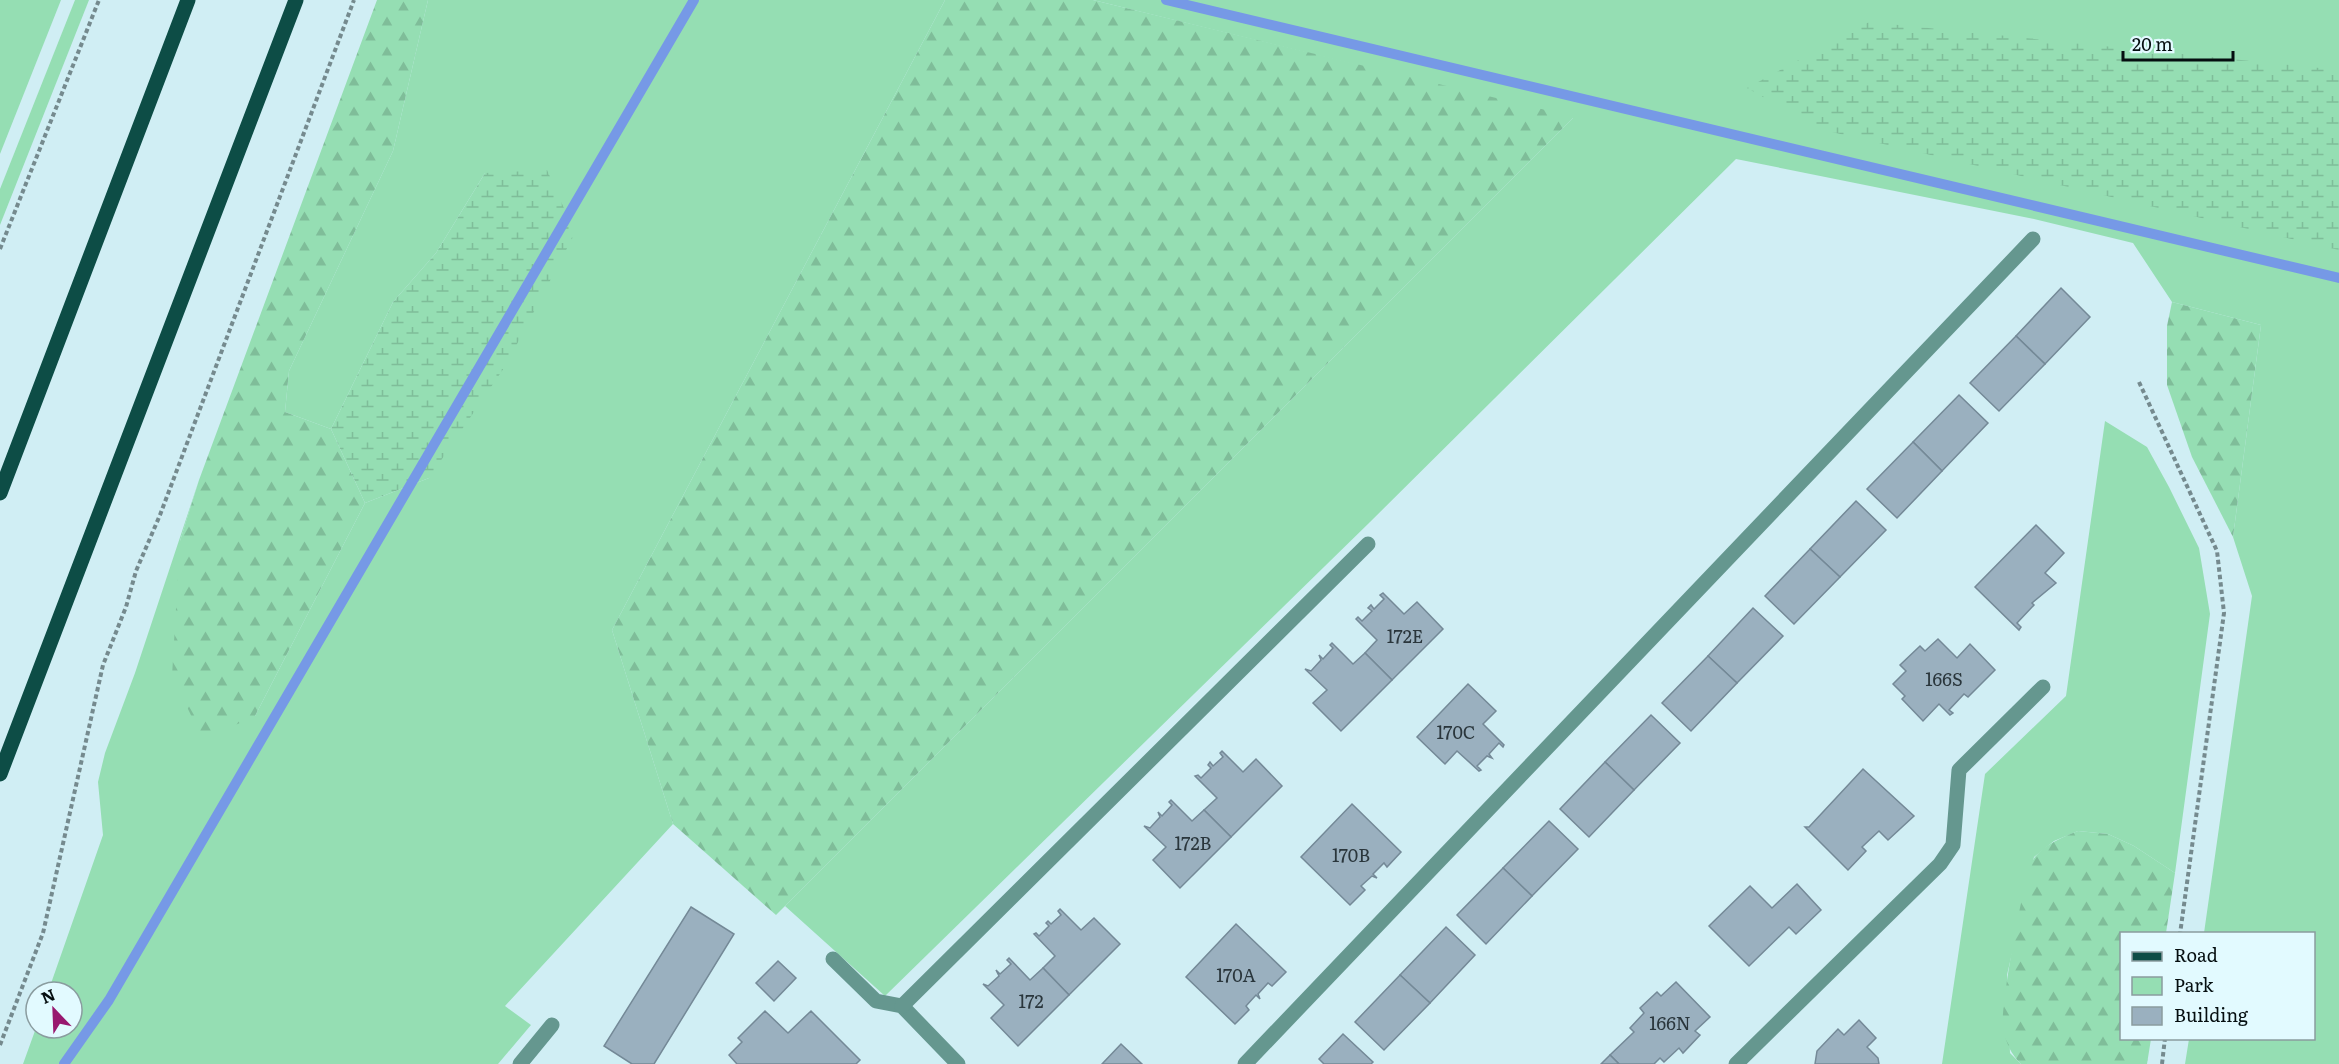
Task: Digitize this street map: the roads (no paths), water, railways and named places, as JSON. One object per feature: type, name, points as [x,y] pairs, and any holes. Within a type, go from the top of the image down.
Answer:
[{"type":"main road","points":[[0,493],[188,0]]},
{"type":"main road","points":[[0,774],[296,0]]},
{"type":"lane","points":[[1245,1064],[2033,239]]},
{"type":"lane","points":[[902,1006],[1368,544]]},
{"type":"lane","points":[[1736,1064],[1940,864],[1953,845],[1959,770],[2043,687]]},
{"type":"lane","points":[[833,959],[876,1001],[902,1006],[958,1064]]},
{"type":"lane","points":[[520,1064],[552,1025]]},
{"type":"waterway","points":[[64,1064],[109,1000],[694,0]]},
{"type":"waterway","points":[[1166,0],[2339,278]]}]
